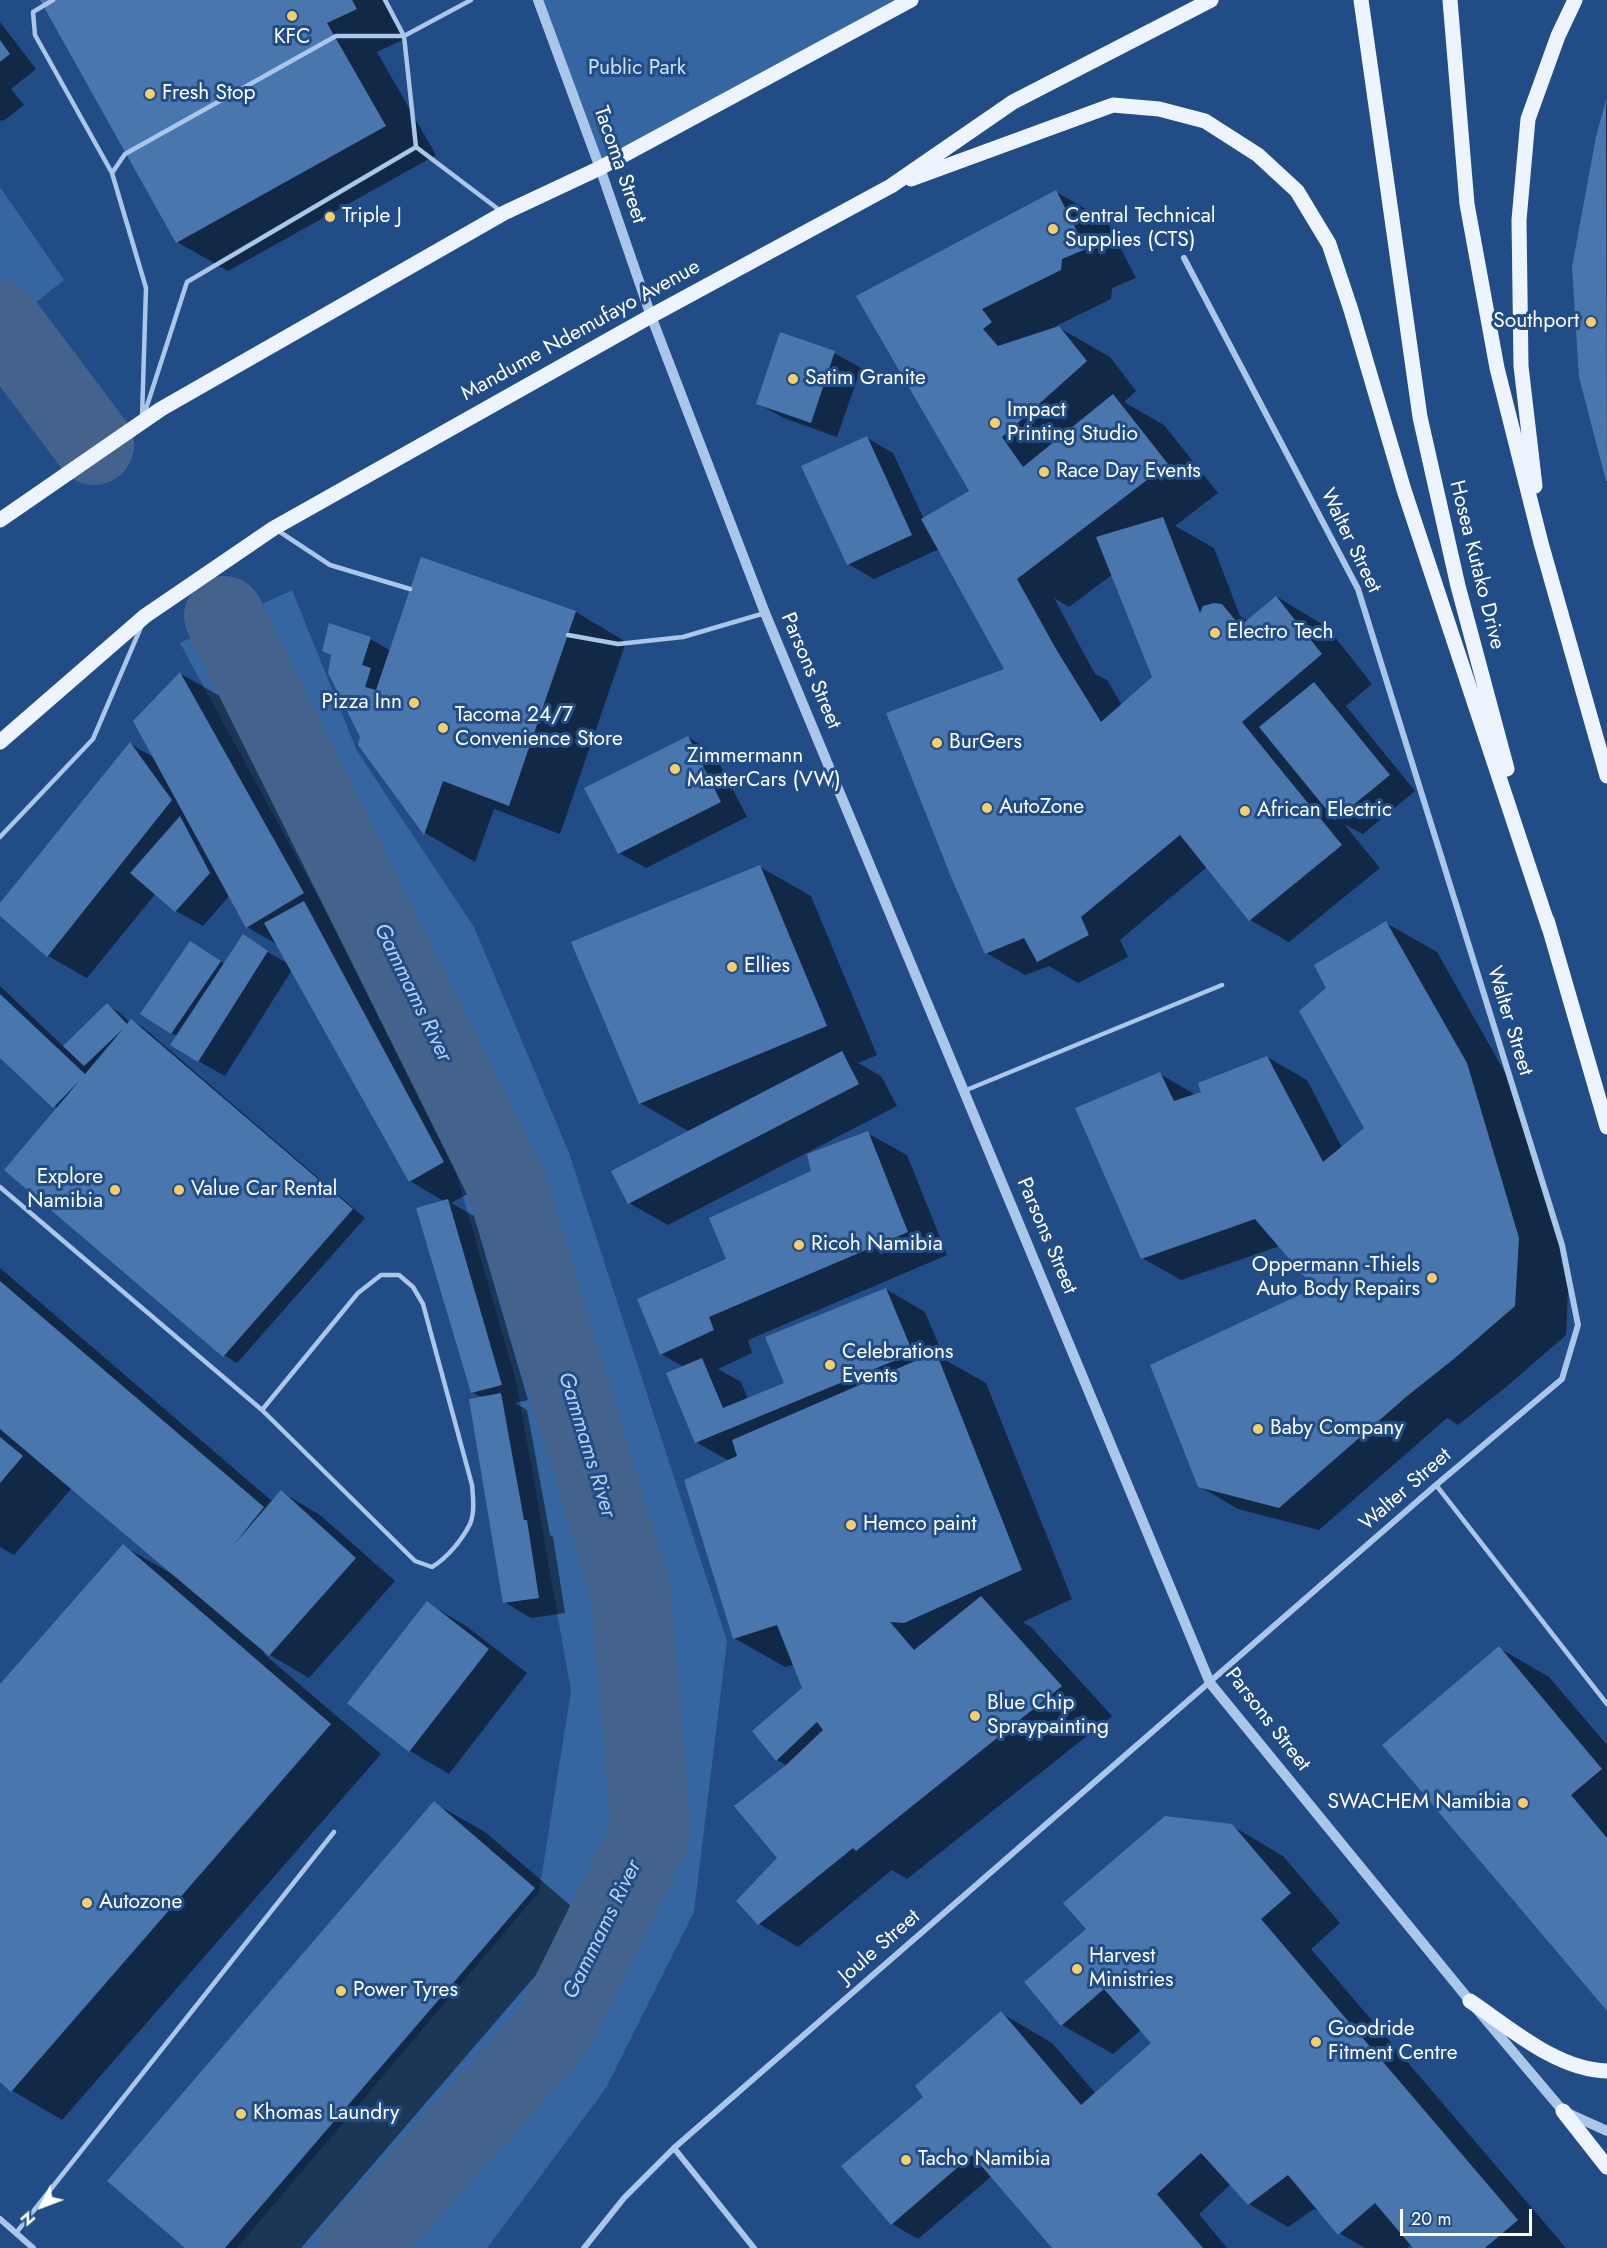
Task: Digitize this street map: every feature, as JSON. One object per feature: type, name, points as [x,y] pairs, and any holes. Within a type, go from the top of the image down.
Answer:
[{"type":"main road","points":[[889,11],[903,0]]},
{"type":"main road","points":[[0,520],[142,421],[504,213],[600,168],[910,0]]},
{"type":"main road","name":"Mandume Ndemufayo Avenue","points":[[0,742],[145,616],[274,528],[651,316],[891,186],[1012,102],[1211,0]]},
{"type":"main road","name":"Hosea Kutako Drive","points":[[1361,0],[1420,417],[1458,586],[1549,928],[1607,1127]]},
{"type":"main road","points":[[1450,0],[1467,204],[1497,368],[1541,543],[1596,730],[1607,776]]},
{"type":"main road","points":[[1541,543],[1521,366],[1520,220],[1528,119],[1558,36],[1575,0]]},
{"type":"main road","points":[[891,186],[1113,105],[1160,109],[1205,121],[1258,155],[1297,190],[1329,244],[1408,501],[1549,928]]},
{"type":"main road","points":[[1470,2001],[1553,2056],[1592,2071],[1607,2072]]},
{"type":"main road","points":[[1563,2110],[1607,2167]]},
{"type":"street","name":"Tacoma Street","points":[[538,0],[625,242]]},
{"type":"street","name":"Parsons Street","points":[[625,242],[651,316],[765,613],[1210,1683],[1470,2001],[1563,2110],[1607,2131]]},
{"type":"street","name":"Walter Street","points":[[1184,258],[1358,589],[1562,1245],[1578,1325],[1562,1378],[1210,1683]]},
{"type":"street","name":"Joule Street","points":[[584,2248],[624,2198],[674,2148],[1210,1683]]},
{"type":"street","points":[[674,2148],[754,2248]]},
{"type":"street","points":[[0,2219],[33,2248]]},
{"type":"lane","points":[[52,0],[33,12],[35,35],[112,173],[146,288],[142,421]]},
{"type":"lane","points":[[385,0],[404,36],[416,147],[504,213]]},
{"type":"lane","points":[[112,173],[125,154],[336,36],[404,36],[471,0]]},
{"type":"lane","points":[[142,421],[187,282],[416,147]]},
{"type":"lane","points":[[274,528],[330,565],[410,589]]},
{"type":"lane","points":[[568,635],[618,644],[683,637],[765,613]]},
{"type":"lane","points":[[0,837],[93,738],[145,616]]},
{"type":"lane","points":[[964,1091],[1222,985]]},
{"type":"lane","points":[[0,1187],[262,1410],[416,1561],[432,1567],[445,1559],[471,1522],[472,1485],[423,1304],[413,1287],[399,1275],[381,1275],[358,1293],[262,1410]]},
{"type":"lane","points":[[1436,1485],[1607,1704]]},
{"type":"lane","points":[[16,2233],[334,1832]]},
{"type":"green space","name":"Public Park","points":[[538,0],[898,0],[600,168]]},
{"type":"green space","points":[[0,187],[64,280],[0,331]]},
{"type":"green space","points":[[292,590],[357,751],[474,927],[569,1153],[727,1641],[694,1912],[606,2088],[487,2248],[237,2248],[539,1892],[571,1691],[517,1385],[443,1127],[180,643]]},
{"type":"building","points":[[40,0],[352,0],[357,9],[327,23],[386,126],[176,243]]},
{"type":"building","points":[[0,40],[10,54],[0,62]]},
{"type":"building","name":"Southport","points":[[1606,100],[1607,481],[1579,377],[1572,267],[1596,137]]},
{"type":"building","points":[[1056,190],[1086,249],[1062,259],[1061,270],[982,309],[992,322],[983,329],[998,346],[1059,326],[1087,361],[1002,437],[1023,467],[1113,394],[1168,464],[1017,579],[1056,649],[1101,722],[1152,677],[1096,537],[1163,517],[1200,613],[1203,606],[1214,603],[1222,604],[1240,626],[1276,596],[1322,654],[1242,722],[1342,845],[1249,921],[1180,835],[1081,917],[1089,935],[1037,962],[1024,938],[985,954],[951,877],[886,713],[1004,669],[921,519],[969,491],[856,296]]},
{"type":"building","points":[[780,332],[835,351],[811,423],[756,404]]},
{"type":"building","points":[[867,436],[912,535],[847,565],[801,466]]},
{"type":"building","points":[[421,557],[576,611],[509,806],[443,781],[424,835],[358,745],[360,737],[328,673],[331,655],[322,651],[329,623],[371,637],[362,665],[371,668],[365,687],[376,690]]},
{"type":"building","points":[[180,672],[304,893],[246,928],[133,721]]},
{"type":"building","points":[[1314,682],[1390,775],[1335,820],[1259,727]]},
{"type":"building","points":[[688,736],[721,802],[618,854],[584,788]]},
{"type":"building","points":[[130,742],[172,800],[47,957],[0,916],[0,903]]},
{"type":"building","points":[[180,816],[210,873],[175,912],[130,873]]},
{"type":"building","points":[[760,865],[827,1026],[639,1104],[571,942]]},
{"type":"building","points":[[304,901],[444,1162],[409,1182],[264,923]]},
{"type":"building","points":[[1386,921],[1467,1063],[1519,1238],[1515,1306],[1279,1508],[1198,1487],[1150,1365],[1314,1288],[1255,1219],[1141,1259],[1075,1108],[1160,1072],[1174,1101],[1201,1092],[1198,1083],[1267,1056],[1323,1162],[1364,1128],[1299,1011],[1326,988],[1314,965]]},
{"type":"building","points":[[243,934],[268,951],[198,1062],[170,1045]]},
{"type":"building","points":[[190,941],[221,961],[171,1034],[140,1014]]},
{"type":"building","name":"Value Car Rental","points":[[0,994],[85,1074],[123,1029],[84,1066],[63,1046],[107,1003],[127,1024],[131,1019],[353,1209],[223,1357],[4,1170],[80,1080],[53,1108],[0,1058]]},
{"type":"building","points":[[842,1051],[859,1084],[628,1204],[611,1171]]},
{"type":"building","name":"Ricoh Namibia","points":[[868,1131],[908,1232],[709,1317],[714,1330],[660,1355],[637,1299],[726,1259],[709,1218],[811,1171],[807,1154]]},
{"type":"building","points":[[448,1199],[502,1385],[471,1393],[416,1208]]},
{"type":"building","points":[[0,1281],[264,1507],[232,1547],[281,1490],[356,1558],[269,1656],[0,1429]]},
{"type":"building","name":"Celebrations Events","points":[[886,1288],[913,1353],[695,1443],[666,1373],[702,1358],[723,1408],[784,1383],[765,1337]]},
{"type":"building","points":[[936,1352],[1022,1570],[904,1623],[890,1622],[914,1650],[981,1596],[1062,1686],[856,1851],[853,1848],[758,1925],[736,1901],[777,1858],[734,1806],[785,1766],[823,1730],[817,1722],[776,1761],[752,1731],[802,1688],[777,1625],[733,1639],[684,1480],[737,1456],[732,1440]]},
{"type":"building","points":[[501,1393],[524,1520],[527,1520],[539,1598],[503,1603],[469,1399]]},
{"type":"building","points":[[0,1437],[23,1456],[0,1483]]},
{"type":"building","name":"Autozone","points":[[123,1544],[331,1724],[11,2092],[0,2082],[0,1684]]},
{"type":"building","points":[[427,1601],[489,1649],[409,1752],[347,1703]]},
{"type":"building","points":[[1499,1646],[1602,1769],[1571,1795],[1607,1838],[1607,2011],[1382,1745]]},
{"type":"building","points":[[434,1801],[535,1888],[225,2248],[185,2248],[107,2181]]},
{"type":"building","points":[[1165,1816],[1232,1824],[1291,1893],[1261,1919],[1518,2220],[1485,2248],[1413,2248],[1375,2203],[1338,2235],[1288,2175],[1248,2205],[1201,2153],[1157,2194],[1203,2248],[1052,2248],[972,2155],[891,2225],[841,2166],[923,2097],[915,2086],[1001,2011],[1081,2105],[1151,2043],[1104,1989],[1061,2026],[1024,1982],[1086,1929],[1063,1903]]},
{"type":"waterway","name":"Gammams River","points":[[0,320],[94,445]]},
{"type":"waterway","name":"Gammams River","points":[[224,616],[507,1185],[631,1592],[651,1832],[553,2031],[358,2248]]},
{"type":"place","name":"KFC","points":[[292,16]]},
{"type":"place","name":"Fresh Stop","points":[[150,94]]},
{"type":"place","name":"Triple J","points":[[330,217]]},
{"type":"place","name":"Central Technical Supplies (CTS)","points":[[1053,229]]},
{"type":"place","name":"Southport","points":[[1591,322]]},
{"type":"place","name":"Satim Granite","points":[[793,379]]},
{"type":"place","name":"Impact Printing Studio","points":[[995,423]]},
{"type":"place","name":"Race Day Events","points":[[1044,472]]},
{"type":"place","name":"Electro Tech","points":[[1215,633]]},
{"type":"place","name":"Pizza Inn","points":[[414,703]]},
{"type":"place","name":"Tacoma 24/7 Convenience Store","points":[[443,728]]},
{"type":"place","name":"BurGers","points":[[937,743]]},
{"type":"place","name":"Zimmermann MasterCars (VW)","points":[[675,769]]},
{"type":"place","name":"AutoZone","points":[[987,808]]},
{"type":"place","name":"African Electric","points":[[1245,811]]},
{"type":"place","name":"Ellies","points":[[732,967]]},
{"type":"place","name":"Explore Namibia","points":[[115,1190]]},
{"type":"place","name":"Value Car Rental","points":[[179,1190]]},
{"type":"place","name":"Ricoh Namibia","points":[[799,1245]]},
{"type":"place","name":"Oppermann -Thiels Auto Body Repairs","points":[[1432,1278]]},
{"type":"place","name":"Celebrations Events","points":[[830,1365]]},
{"type":"place","name":"Baby Company","points":[[1258,1429]]},
{"type":"place","name":"Hemco paint","points":[[851,1525]]},
{"type":"place","name":"Blue Chip Spraypainting","points":[[975,1716]]},
{"type":"place","name":"SWACHEM Namibia","points":[[1523,1803]]},
{"type":"place","name":"Autozone","points":[[87,1903]]},
{"type":"place","name":"Harvest Ministries","points":[[1077,1969]]},
{"type":"place","name":"Power Tyres","points":[[341,1991]]},
{"type":"place","name":"Goodride Fitment Centre","points":[[1316,2042]]},
{"type":"place","name":"Khomas Laundry","points":[[241,2114]]},
{"type":"place","name":"Tacho Namibia","points":[[906,2160]]}]
